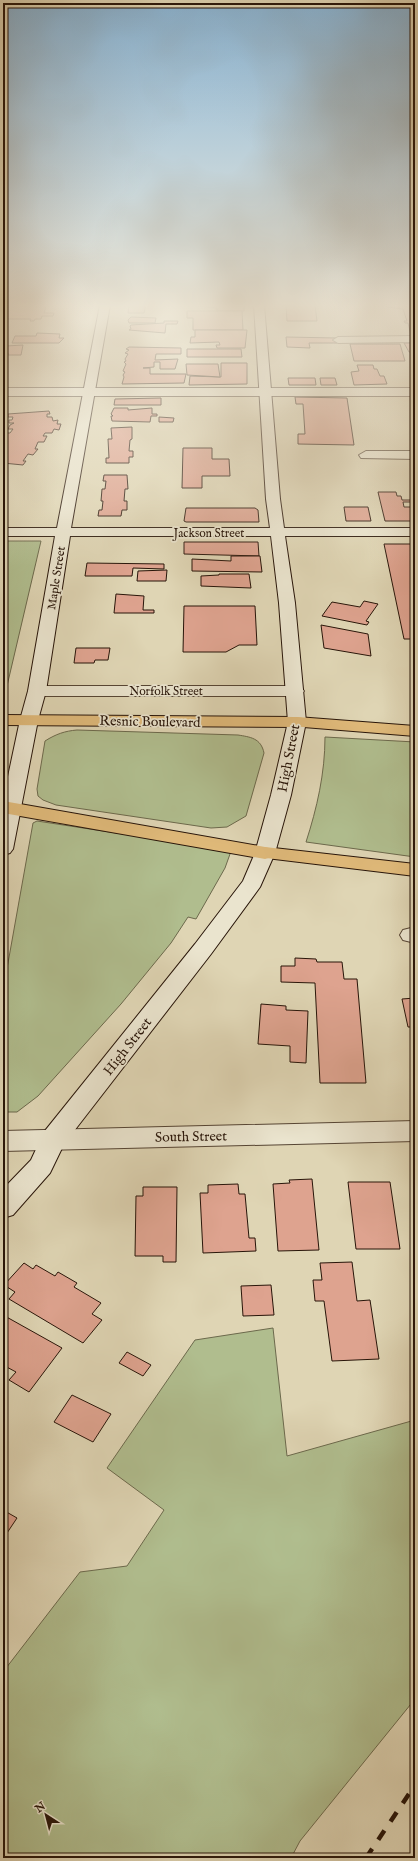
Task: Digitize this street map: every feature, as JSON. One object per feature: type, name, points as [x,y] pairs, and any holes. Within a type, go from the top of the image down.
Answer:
[{"type":"main road","points":[[3,392],[415,392]]},
{"type":"main road","name":"Maple Street","points":[[3,849],[7,807],[37,691],[63,532],[89,392]]},
{"type":"main road","name":"High Street","points":[[53,1139],[203,949],[253,882],[265,853],[281,795],[297,722],[278,533],[273,500],[266,392]]},
{"type":"main road","points":[[366,455],[415,455]]},
{"type":"main road","name":"Jackson Street","points":[[3,532],[415,532]]},
{"type":"main road","name":"Norfolk Street","points":[[37,691],[295,691]]},
{"type":"main road","name":"Resnic Boulevard","points":[[3,720],[297,722],[415,730]]},
{"type":"main road","points":[[7,807],[265,853],[415,870]]},
{"type":"main road","name":"South Street","points":[[3,1141],[415,1131]]},
{"type":"main road","points":[[3,1207],[41,1166],[53,1139]]},
{"type":"green space","points":[[3,541],[41,541],[3,703]]},
{"type":"green space","points":[[77,730],[238,735],[258,741],[263,748],[264,753],[246,816],[227,827],[211,828],[56,805],[43,800],[38,796],[37,789],[45,741],[61,733]]},
{"type":"green space","points":[[325,737],[415,742],[415,857],[306,842],[320,790],[324,764]]},
{"type":"green space","points":[[37,821],[228,850],[230,854],[225,868],[196,919],[188,917],[171,943],[121,1004],[38,1096],[17,1112],[4,1112],[3,991],[33,823]]},
{"type":"green space","points":[[273,1328],[287,1456],[415,1420],[415,1699],[300,1841],[291,1858],[3,1858],[3,1672],[80,1572],[127,1566],[164,1510],[107,1468],[195,1340]]},
{"type":"building","points":[[295,397],[347,398],[354,445],[298,444],[298,434],[305,434],[303,404],[296,404]]},
{"type":"building","points":[[161,398],[161,405],[114,405],[115,399]]},
{"type":"building","points":[[114,408],[128,408],[128,410],[152,408],[152,414],[157,414],[157,416],[151,416],[150,422],[112,421],[111,416],[113,416],[111,414]]},
{"type":"building","points":[[49,411],[50,414],[47,414],[47,417],[52,417],[53,421],[58,420],[57,424],[61,424],[59,430],[54,429],[52,433],[45,433],[43,436],[47,436],[44,442],[38,442],[35,449],[38,449],[33,455],[28,454],[23,461],[26,461],[23,465],[3,463],[3,435],[5,433],[10,433],[13,429],[8,429],[10,425],[14,423],[9,423],[9,420],[12,420],[13,417],[8,417],[8,414]]},
{"type":"building","points":[[159,417],[174,418],[173,422],[159,422]]},
{"type":"building","points":[[132,427],[132,439],[130,440],[129,451],[133,451],[133,457],[129,457],[129,463],[106,463],[106,458],[109,458],[108,439],[112,439],[111,428]]},
{"type":"building","points":[[183,448],[212,448],[212,459],[229,459],[230,476],[202,476],[202,488],[182,488]]},
{"type":"building","points":[[104,475],[127,475],[128,489],[125,489],[124,501],[127,501],[127,510],[122,510],[121,516],[98,516],[99,510],[102,510],[102,489],[105,489],[106,481],[103,481]]},
{"type":"building","points":[[378,492],[396,492],[397,496],[401,496],[402,500],[412,500],[413,502],[403,502],[404,507],[415,507],[415,521],[385,521]]},
{"type":"building","points":[[344,507],[368,507],[371,521],[346,521]]},
{"type":"building","points":[[186,508],[255,508],[258,510],[259,522],[186,522],[184,521]]},
{"type":"building","points":[[184,542],[258,542],[259,556],[184,554]]},
{"type":"building","points":[[384,544],[415,544],[415,639],[404,639]]},
{"type":"building","points":[[231,556],[260,556],[262,572],[192,571],[192,559],[231,561]]},
{"type":"building","points":[[87,563],[164,564],[164,569],[133,568],[132,576],[85,576]]},
{"type":"building","points":[[167,570],[166,581],[137,581],[138,571]]},
{"type":"building","points":[[219,574],[249,574],[251,588],[201,586],[201,576]]},
{"type":"building","points":[[116,594],[144,596],[143,610],[154,610],[154,613],[114,613]]},
{"type":"building","points":[[364,601],[378,604],[366,621],[369,622],[367,625],[322,616],[332,602],[360,607]]},
{"type":"building","points":[[184,606],[255,606],[257,645],[239,645],[226,652],[183,652]]},
{"type":"building","points":[[321,625],[368,634],[371,656],[324,648]]},
{"type":"building","points":[[76,648],[110,648],[108,660],[95,660],[94,663],[74,663]]},
{"type":"building","points":[[295,958],[316,959],[317,962],[342,962],[344,979],[357,979],[366,1083],[320,1083],[315,983],[281,982],[281,966],[295,966]]},
{"type":"building","points":[[415,998],[415,1027],[408,1027],[402,999]]},
{"type":"building","points":[[261,1004],[286,1006],[286,1010],[308,1011],[306,1063],[290,1062],[290,1046],[258,1044]]},
{"type":"building","points":[[312,1179],[319,1250],[278,1251],[273,1184],[290,1183],[289,1180]]},
{"type":"building","points":[[348,1182],[390,1182],[400,1249],[356,1249]]},
{"type":"building","points":[[238,1184],[239,1194],[245,1194],[249,1238],[255,1238],[256,1251],[203,1253],[200,1193],[208,1193],[208,1185]]},
{"type":"building","points":[[143,1187],[177,1187],[176,1262],[163,1262],[163,1256],[135,1256],[136,1196],[143,1196]]},
{"type":"building","points":[[352,1262],[357,1301],[370,1300],[379,1359],[332,1361],[324,1301],[315,1301],[313,1280],[322,1280],[320,1263]]},
{"type":"building","points":[[24,1263],[33,1269],[36,1265],[55,1276],[58,1272],[77,1283],[74,1287],[101,1303],[92,1314],[102,1320],[83,1343],[9,1299],[15,1292],[4,1285]]},
{"type":"building","points":[[271,1285],[274,1315],[243,1316],[241,1286]]},
{"type":"building","points":[[3,1315],[62,1348],[29,1392],[9,1380],[16,1372],[3,1365]]},
{"type":"building","points":[[127,1352],[151,1365],[143,1376],[119,1363]]},
{"type":"building","points":[[72,1395],[111,1414],[93,1442],[54,1422]]},
{"type":"building","points":[[3,1510],[17,1518],[3,1539]]},
{"type":"railway","points":[[366,1858],[415,1785]]}]
